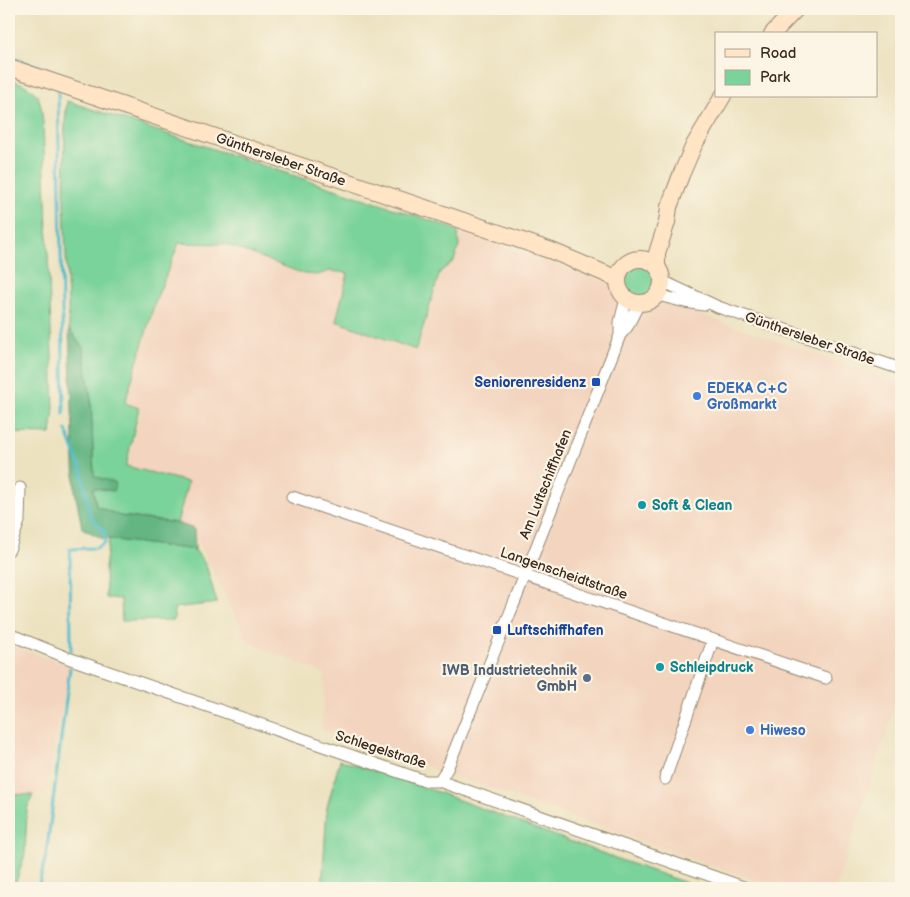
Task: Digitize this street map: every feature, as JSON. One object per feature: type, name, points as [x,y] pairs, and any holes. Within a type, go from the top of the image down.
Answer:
[{"type":"main road","points":[[774,32],[796,9]]},
{"type":"main road","name":"Günthersleber Straße","points":[[9,67],[552,251],[574,255],[620,273]]},
{"type":"main road","points":[[659,281],[652,262],[640,259],[634,260],[627,263],[620,273],[620,290],[633,301],[646,303],[653,300],[659,281],[657,253],[667,222],[669,207],[694,145],[722,98]]},
{"type":"main road","points":[[640,259],[659,220],[669,207]]},
{"type":"street","name":"Günthersleber Straße","points":[[659,281],[685,302],[718,307],[901,369]]},
{"type":"street","name":"Am Luftschiffhafen","points":[[439,781],[447,770],[525,576],[620,335],[620,322],[633,301]]},
{"type":"street","points":[[9,550],[19,521],[20,488]]},
{"type":"street","name":"Langenscheidtstraße","points":[[292,497],[826,678]]},
{"type":"street","name":"Schlegelstraße","points":[[9,634],[68,658],[425,781],[439,781],[746,888]]},
{"type":"street","points":[[665,779],[713,640]]},
{"type":"shaded area","points":[[459,231],[901,384],[901,687],[836,888],[776,888],[322,730],[325,674],[248,642],[198,541],[128,520],[128,464],[141,408],[125,402],[155,303],[180,245],[224,245],[304,275],[317,276],[329,272],[348,273],[335,321],[417,351],[441,272],[455,261],[460,246]]},
{"type":"shaded area","points":[[9,645],[70,666],[45,795],[9,794]]},
{"type":"green space","points":[[9,79],[22,84],[34,92],[39,99],[42,111],[54,407],[51,434],[9,433]]},
{"type":"green space","points":[[67,101],[458,231],[459,246],[454,261],[440,272],[416,350],[336,321],[348,273],[330,271],[317,275],[304,274],[225,244],[179,243],[155,302],[125,403],[139,408],[126,466],[188,482],[177,523],[120,516],[96,506],[93,488],[91,400],[83,348],[69,329],[64,206]]},
{"type":"green space","points":[[639,264],[651,269],[656,281],[651,293],[639,298],[627,293],[622,281],[627,269]]},
{"type":"green space","points":[[69,329],[83,348],[91,400],[94,476],[116,483],[113,491],[93,488],[96,506],[120,516],[177,523],[194,529],[195,550],[101,538],[82,528],[75,491]]},
{"type":"green space","points":[[109,539],[195,550],[206,565],[217,603],[174,608],[174,620],[122,621],[121,599],[106,598],[105,568]]},
{"type":"green space","points":[[340,760],[432,790],[701,888],[322,888],[327,807]]},
{"type":"green space","points":[[9,794],[33,795],[27,809],[25,854],[14,888],[9,888]]},
{"type":"waterway","points":[[9,57],[46,69],[58,75],[58,79]]},
{"type":"waterway","points":[[58,90],[64,414]]},
{"type":"waterway","points":[[66,430],[82,472],[90,516],[105,533],[105,543],[96,548],[70,549],[71,651]]},
{"type":"waterway","points":[[38,888],[46,856],[70,668]]},
{"type":"place","name":"Seniorenresidenz","points":[[596,382]]},
{"type":"place","name":"EDEKA C+C Großmarkt","points":[[697,396]]},
{"type":"place","name":"Soft & Clean","points":[[642,505]]},
{"type":"place","name":"Luftschiffhafen","points":[[497,630]]},
{"type":"place","name":"Schleipdruck","points":[[660,667]]},
{"type":"place","name":"IWB Industrietechnik GmbH","points":[[587,678]]},
{"type":"place","name":"Hiweso","points":[[750,730]]}]
